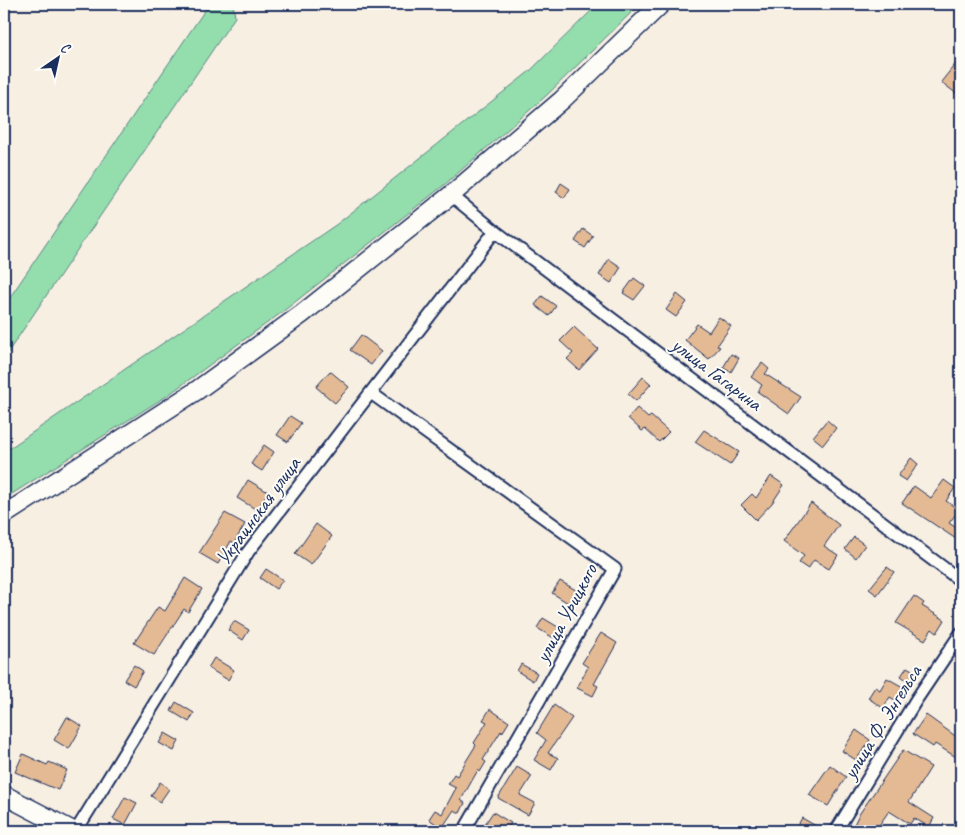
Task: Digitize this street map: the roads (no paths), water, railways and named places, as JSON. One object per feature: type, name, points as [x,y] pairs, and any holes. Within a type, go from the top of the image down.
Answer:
[{"type":"main road","points":[[4,514],[247,356],[452,195],[562,100],[662,4]]},
{"type":"main road","points":[[4,795],[74,831]]},
{"type":"street","name":"улица Гагарина","points":[[452,195],[495,231],[961,582]]},
{"type":"street","name":"Украинская улица","points":[[74,831],[248,552],[495,231]]},
{"type":"street","name":"улица Урицкого","points":[[370,393],[615,569],[464,831]]},
{"type":"street","name":"улица Ф. Энгельса","points":[[836,831],[916,700],[961,633]]}]
